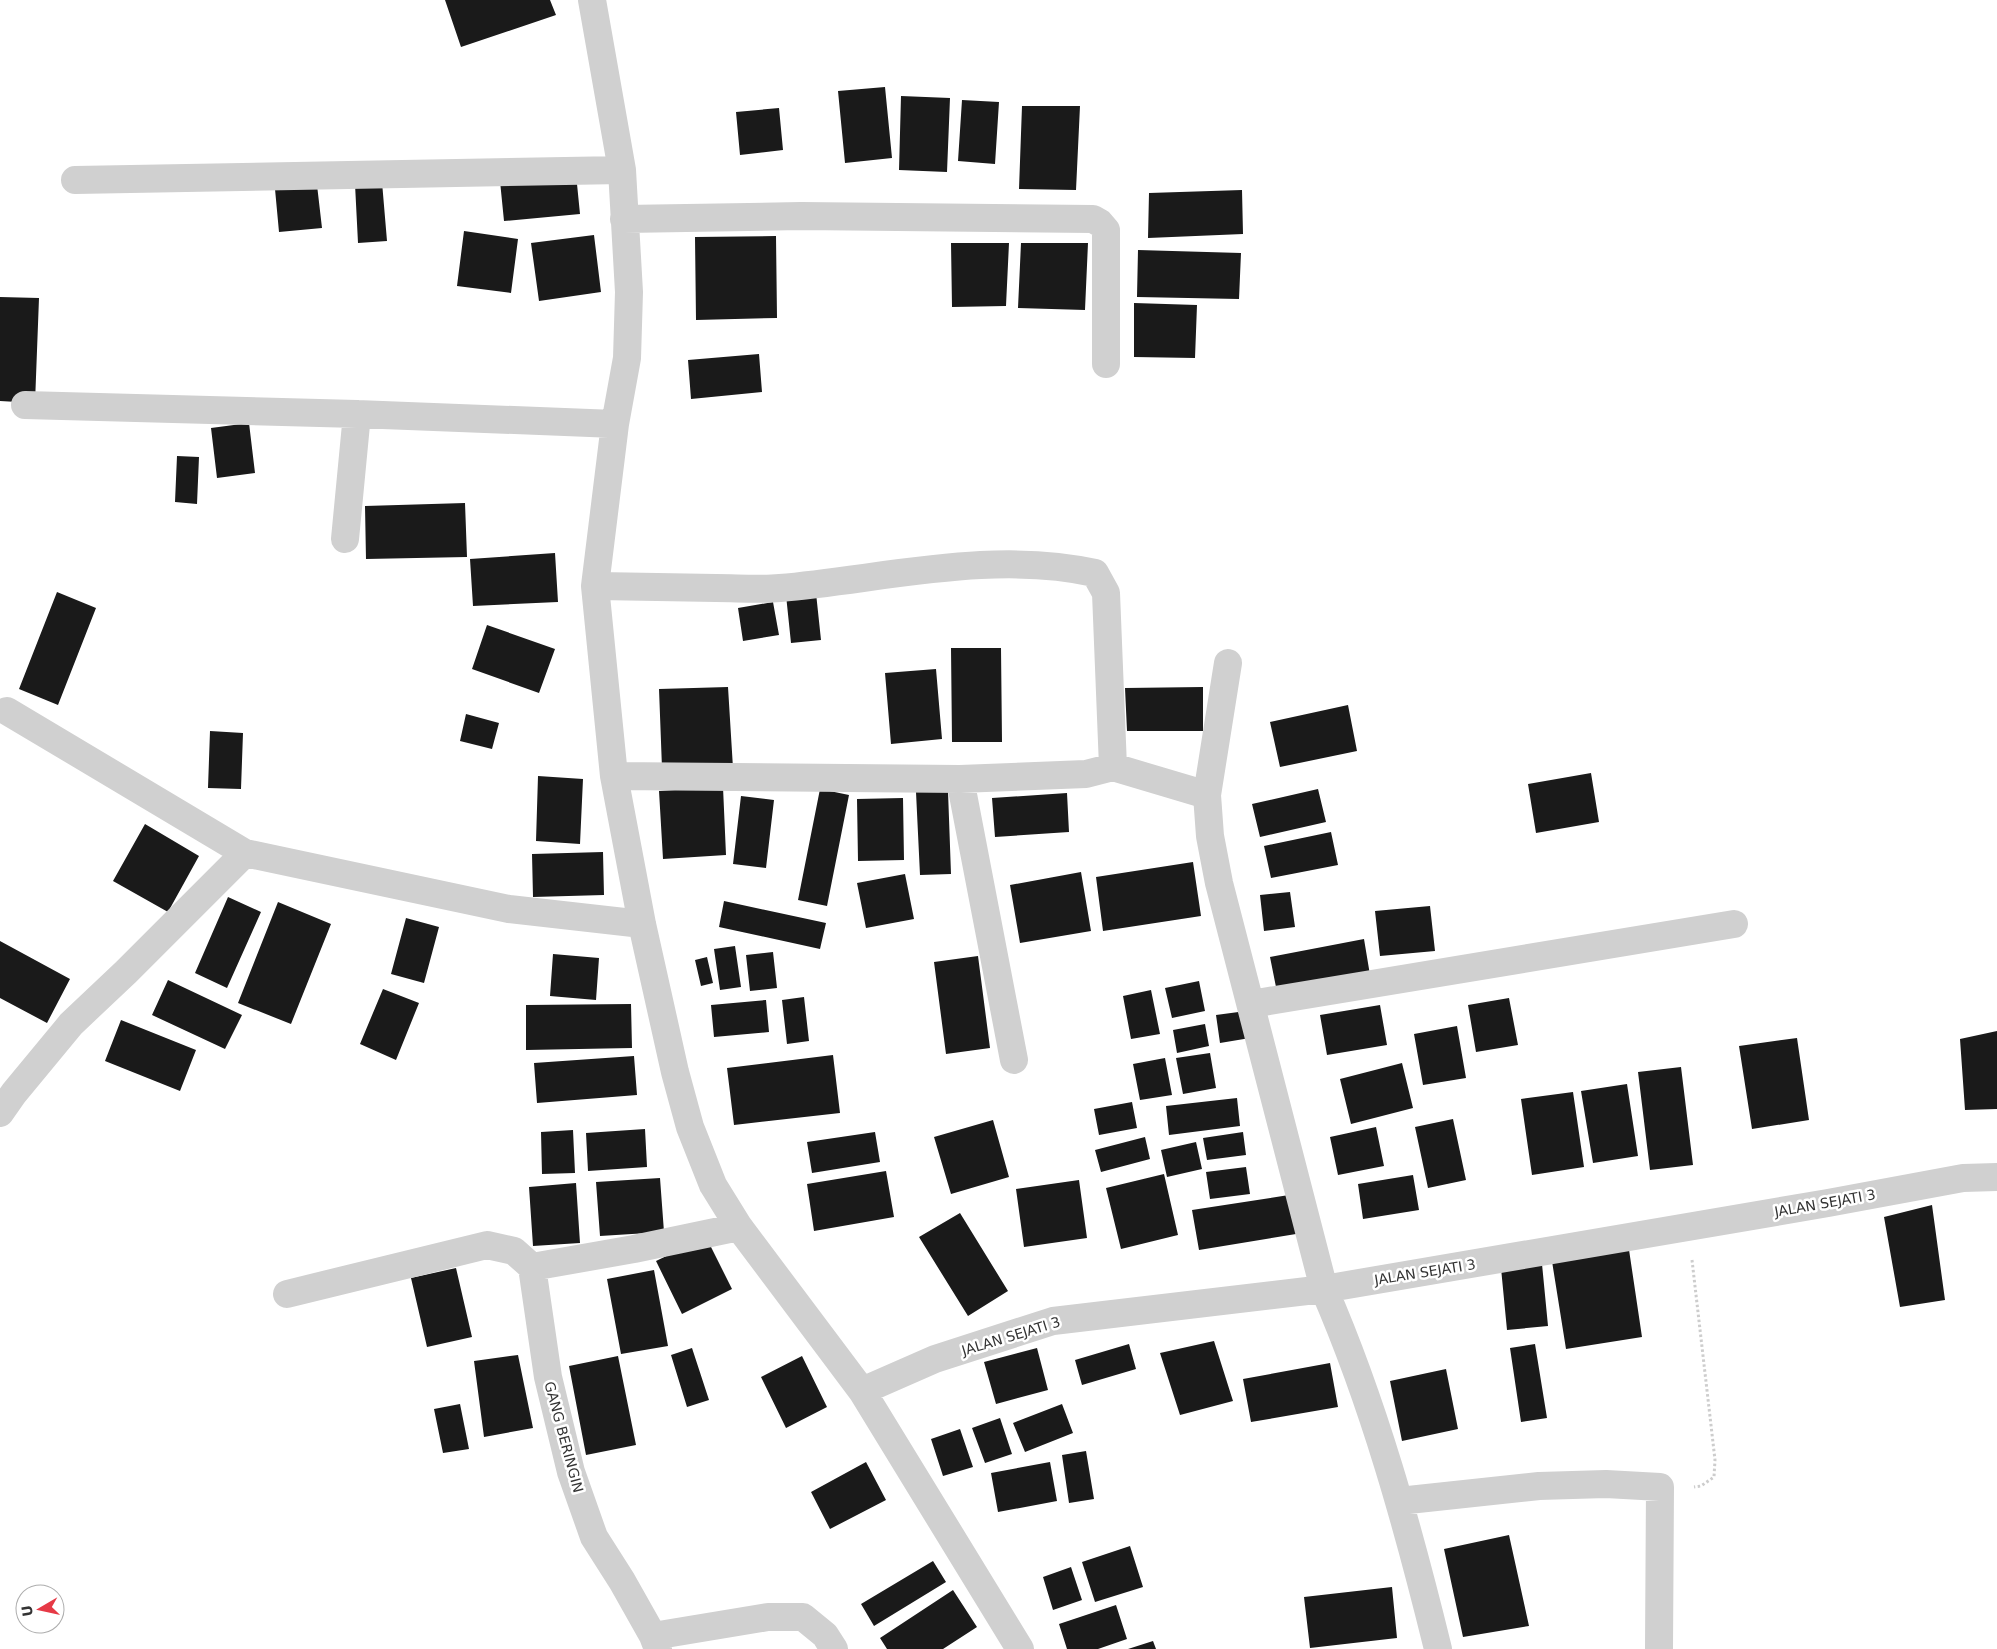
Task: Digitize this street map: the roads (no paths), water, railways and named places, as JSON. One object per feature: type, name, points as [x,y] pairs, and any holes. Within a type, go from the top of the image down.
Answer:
[{"type":"street","points":[[592,0],[622,170],[629,292],[627,358],[615,424],[595,586],[614,776],[642,924],[673,1064],[690,1127],[713,1185],[739,1227],[862,1391],[1020,1649]]},
{"type":"street","points":[[75,180],[622,170]]},
{"type":"street","points":[[624,219],[801,216],[1093,219],[1106,230],[1106,364]]},
{"type":"street","points":[[25,406],[358,414],[615,424]]},
{"type":"street","points":[[345,539],[358,414]]},
{"type":"street","points":[[595,586],[776,588],[828,584],[925,570],[992,565],[1068,567],[1095,573],[1106,594],[1113,767]]},
{"type":"street","points":[[1228,663],[1207,796],[1210,836],[1219,883],[1324,1289],[1347,1342],[1399,1501],[1438,1649]]},
{"type":"street","points":[[7,711],[244,853],[509,909],[642,924]]},
{"type":"street","points":[[614,776],[960,779],[1086,774],[1113,767],[1207,796]]},
{"type":"street","points":[[960,779],[1014,1060]]},
{"type":"street","points":[[0,1113],[14,1093],[71,1024],[126,972],[244,853]]},
{"type":"street","points":[[1251,1004],[1734,924]]},
{"type":"street","name":"JALAN SEJATI 3","points":[[862,1391],[935,1359],[1053,1321],[1324,1289],[1963,1178],[1997,1177]]},
{"type":"street","points":[[287,1294],[487,1245],[514,1252],[532,1267],[634,1249],[739,1227]]},
{"type":"street","name":"GANG BERINGIN","points":[[532,1267],[548,1376],[571,1472],[594,1537],[655,1643]]},
{"type":"street","points":[[1399,1501],[1539,1486],[1606,1484],[1660,1487],[1659,1649]]},
{"type":"street","points":[[655,1643],[768,1617],[803,1618],[825,1635],[834,1649]]}]
